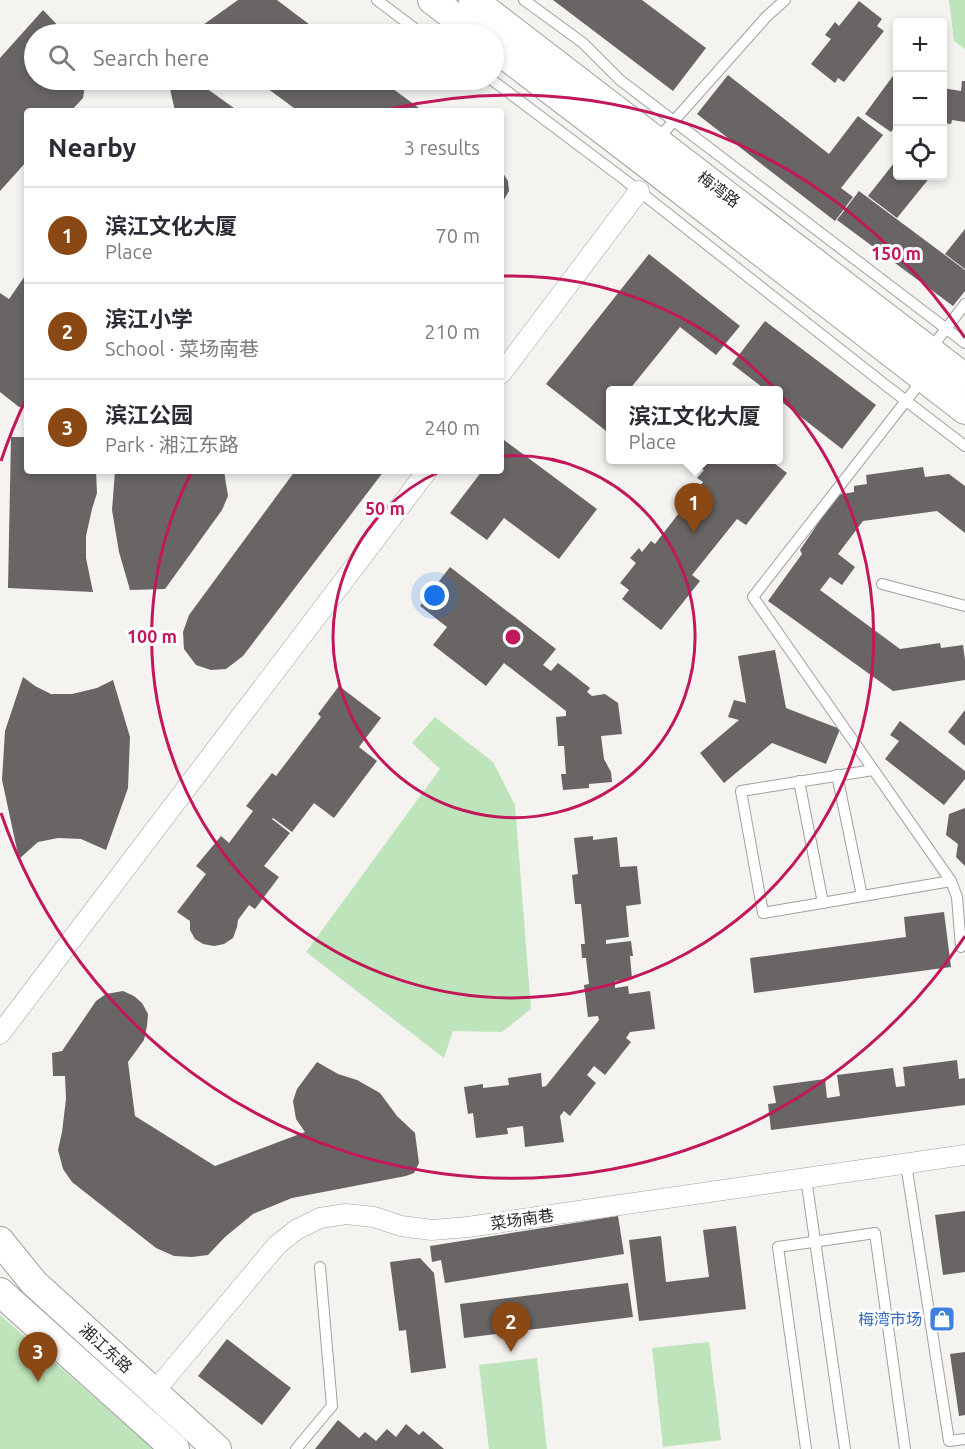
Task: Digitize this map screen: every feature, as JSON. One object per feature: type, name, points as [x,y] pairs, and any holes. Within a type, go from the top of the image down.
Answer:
[{"type":"street","points":[[432,0],[464,24]]},
{"type":"street","name":"梅湾路","points":[[473,0],[665,131],[744,191],[929,351],[965,378]]},
{"type":"street","name":"梅湾路","points":[[504,56],[647,180],[965,410]]},
{"type":"street","points":[[504,370],[647,180]]},
{"type":"street","points":[[0,1035],[425,474]]},
{"type":"street","name":"菜场南巷","points":[[154,1392],[276,1245],[296,1230],[320,1218],[346,1214],[374,1217],[402,1226],[432,1230],[468,1227],[965,1155]]},
{"type":"street","name":"湘江东路","points":[[0,1241],[34,1283],[217,1449]]},
{"type":"street","name":"湘江东路","points":[[0,1292],[175,1449]]},
{"type":"lane","points":[[377,0],[409,24]]},
{"type":"lane","points":[[524,0],[583,44],[620,80],[665,131],[767,16],[785,0]]},
{"type":"lane","points":[[504,88],[647,180],[906,401],[965,446]]},
{"type":"lane","points":[[744,191],[965,343]]},
{"type":"lane","points":[[929,351],[965,304]]},
{"type":"lane","points":[[924,379],[753,597],[951,881],[957,897],[960,947]]},
{"type":"lane","points":[[882,584],[965,606]]},
{"type":"lane","points":[[873,770],[741,791],[763,913],[951,881]]},
{"type":"lane","points":[[837,775],[862,896]]},
{"type":"lane","points":[[799,781],[823,903]]},
{"type":"lane","points":[[906,1164],[950,1441],[965,1439]]},
{"type":"lane","points":[[806,1178],[845,1449]]},
{"type":"lane","points":[[806,1449],[778,1247],[875,1233],[905,1449]]},
{"type":"lane","points":[[296,1449],[332,1406],[320,1267]]},
{"type":"green space","points":[[949,0],[965,0],[965,49],[954,41]]},
{"type":"green space","points":[[435,717],[493,762],[515,805],[531,1009],[502,1032],[453,1031],[444,1058],[306,952],[440,769],[412,743]]},
{"type":"green space","points":[[0,1315],[154,1449],[0,1449]]},
{"type":"green space","points":[[709,1342],[721,1440],[663,1447],[652,1348]]},
{"type":"green space","points":[[537,1358],[547,1449],[489,1449],[479,1365]]},
{"type":"building","points":[[238,0],[277,0],[309,24],[204,24]]},
{"type":"building","points":[[553,0],[642,0],[706,48],[673,91]]},
{"type":"building","points":[[859,1],[882,19],[877,26],[884,31],[844,82],[838,78],[835,83],[811,64],[831,39],[825,35],[835,22],[839,26]]},
{"type":"building","points":[[43,10],[56,24],[30,24]]},
{"type":"building","points":[[24,31],[24,90],[84,90],[83,98],[74,108],[24,108],[24,164],[0,191],[0,58]]},
{"type":"building","points":[[728,75],[829,154],[858,116],[883,135],[841,188],[853,197],[835,221],[697,114]]},
{"type":"building","points":[[893,76],[893,129],[891,132],[865,114]]},
{"type":"building","points":[[962,81],[965,81],[965,122],[952,120],[951,124],[947,124],[947,89],[961,91]]},
{"type":"building","points":[[170,90],[209,90],[234,108],[174,108]]},
{"type":"building","points":[[270,90],[395,90],[419,108],[294,108]]},
{"type":"building","points":[[893,164],[893,180],[928,180],[897,218],[868,196]]},
{"type":"building","points":[[504,175],[508,181],[509,191],[504,200]]},
{"type":"building","points":[[859,191],[965,270],[965,291],[953,306],[837,220]]},
{"type":"building","points":[[965,229],[965,269],[945,254]]},
{"type":"building","points":[[649,254],[740,326],[716,355],[680,327],[632,386],[606,386],[606,431],[546,384]]},
{"type":"building","points":[[24,277],[24,407],[19,407],[0,392],[0,293],[9,299]]},
{"type":"building","points":[[765,321],[876,405],[842,449],[783,403],[783,386],[761,386],[732,364]]},
{"type":"building","points":[[11,437],[24,437],[24,474],[96,474],[97,493],[86,536],[86,558],[93,592],[8,588]]},
{"type":"building","points":[[504,440],[597,509],[559,559],[504,518],[487,540],[450,513],[480,474],[504,474]]},
{"type":"building","points":[[704,464],[775,464],[787,473],[746,525],[737,519],[692,575],[700,581],[661,630],[622,599],[629,590],[620,583],[636,563],[630,558],[639,548],[642,552],[651,541],[655,544],[703,482],[697,478],[704,470],[700,468]]},
{"type":"building","points":[[923,467],[925,477],[949,474],[965,486],[965,533],[937,511],[863,521],[838,554],[855,567],[842,585],[830,577],[820,590],[900,649],[940,643],[941,648],[963,645],[965,680],[893,691],[768,601],[802,554],[800,550],[837,495],[854,492],[854,486],[867,484],[866,475]]},
{"type":"building","points":[[115,474],[224,474],[228,496],[222,510],[165,589],[130,590],[119,552],[112,510]]},
{"type":"building","points":[[293,474],[382,474],[243,656],[226,669],[211,670],[196,665],[184,649],[183,632],[189,615]]},
{"type":"building","points":[[450,567],[556,649],[543,665],[551,671],[558,663],[590,688],[587,692],[592,696],[605,694],[618,703],[622,734],[601,736],[604,759],[611,772],[612,782],[589,784],[589,788],[563,790],[561,774],[566,774],[564,746],[558,746],[556,717],[566,716],[566,711],[504,663],[486,686],[433,645],[447,627],[420,606]]},
{"type":"building","points":[[775,650],[786,708],[840,729],[826,764],[772,743],[724,783],[700,753],[739,720],[728,717],[734,700],[746,703],[738,656]]},
{"type":"building","points":[[23,677],[51,694],[72,694],[97,688],[113,680],[130,737],[128,788],[106,850],[81,839],[58,838],[38,842],[19,859],[2,780],[5,731]]},
{"type":"building","points":[[339,686],[381,718],[359,747],[377,761],[334,818],[314,803],[292,832],[272,819],[290,833],[264,866],[279,877],[255,909],[249,905],[238,920],[233,938],[224,944],[214,946],[203,944],[195,939],[190,930],[190,921],[177,912],[206,874],[196,866],[221,836],[229,843],[253,811],[246,806],[272,773],[276,776],[321,717],[318,714]]},
{"type":"building","points":[[965,710],[965,746],[948,732]]},
{"type":"building","points":[[900,721],[965,771],[965,779],[944,805],[885,759],[899,741],[890,735]]},
{"type":"building","points":[[965,808],[965,866],[956,857],[958,844],[946,835],[949,814]]},
{"type":"building","points":[[593,836],[593,840],[617,837],[620,867],[637,866],[641,904],[626,906],[629,937],[606,940],[606,944],[631,941],[632,979],[615,981],[615,988],[628,986],[629,994],[650,991],[655,1029],[630,1032],[626,1038],[631,1042],[605,1075],[594,1066],[587,1075],[596,1083],[570,1116],[564,1111],[560,1116],[564,1142],[525,1147],[523,1126],[507,1128],[508,1134],[476,1138],[473,1113],[468,1114],[464,1087],[483,1084],[483,1088],[509,1085],[508,1078],[541,1073],[542,1087],[546,1086],[599,1020],[598,1016],[588,1017],[584,985],[589,984],[586,958],[582,958],[581,944],[585,944],[581,904],[575,904],[572,875],[578,874],[574,838]]},
{"type":"building","points":[[944,912],[951,967],[754,993],[750,958],[906,937],[904,917]]},
{"type":"building","points":[[123,991],[142,1003],[148,1014],[144,1040],[128,1062],[135,1116],[215,1166],[305,1132],[296,1119],[293,1101],[297,1089],[317,1062],[380,1093],[397,1116],[415,1133],[419,1163],[414,1173],[292,1198],[253,1214],[225,1237],[208,1255],[174,1256],[156,1248],[72,1182],[63,1169],[58,1150],[66,1099],[65,1076],[53,1076],[52,1053],[62,1051],[96,1001],[106,994]]},
{"type":"building","points":[[957,1060],[959,1079],[965,1078],[965,1105],[771,1130],[768,1104],[776,1103],[773,1086],[825,1079],[827,1098],[840,1096],[837,1075],[893,1068],[896,1087],[905,1086],[903,1067]]},
{"type":"building","points":[[965,1211],[965,1272],[943,1275],[935,1215]]},
{"type":"building","points":[[618,1216],[624,1254],[445,1283],[441,1260],[432,1262],[430,1246]]},
{"type":"building","points":[[736,1226],[746,1309],[639,1321],[629,1240],[661,1236],[666,1282],[709,1277],[703,1230]]},
{"type":"building","points":[[420,1258],[434,1273],[446,1368],[411,1373],[406,1330],[399,1331],[390,1262]]},
{"type":"building","points":[[628,1283],[633,1317],[464,1338],[460,1304]]},
{"type":"building","points":[[227,1339],[291,1388],[262,1425],[198,1376]]},
{"type":"building","points":[[965,1352],[965,1415],[959,1416],[950,1354]]},
{"type":"building","points":[[338,1420],[359,1438],[365,1432],[376,1441],[387,1429],[396,1437],[406,1424],[419,1435],[423,1431],[444,1449],[315,1449]]},
{"type":"place","name":"滨江文化大厦","points":[[694,533]]},
{"type":"place","name":"梅湾市场","points":[[942,1319]]},
{"type":"place","name":"滨江小学","points":[[511,1352]]},
{"type":"place","name":"滨江公园","points":[[38,1382]]}]
